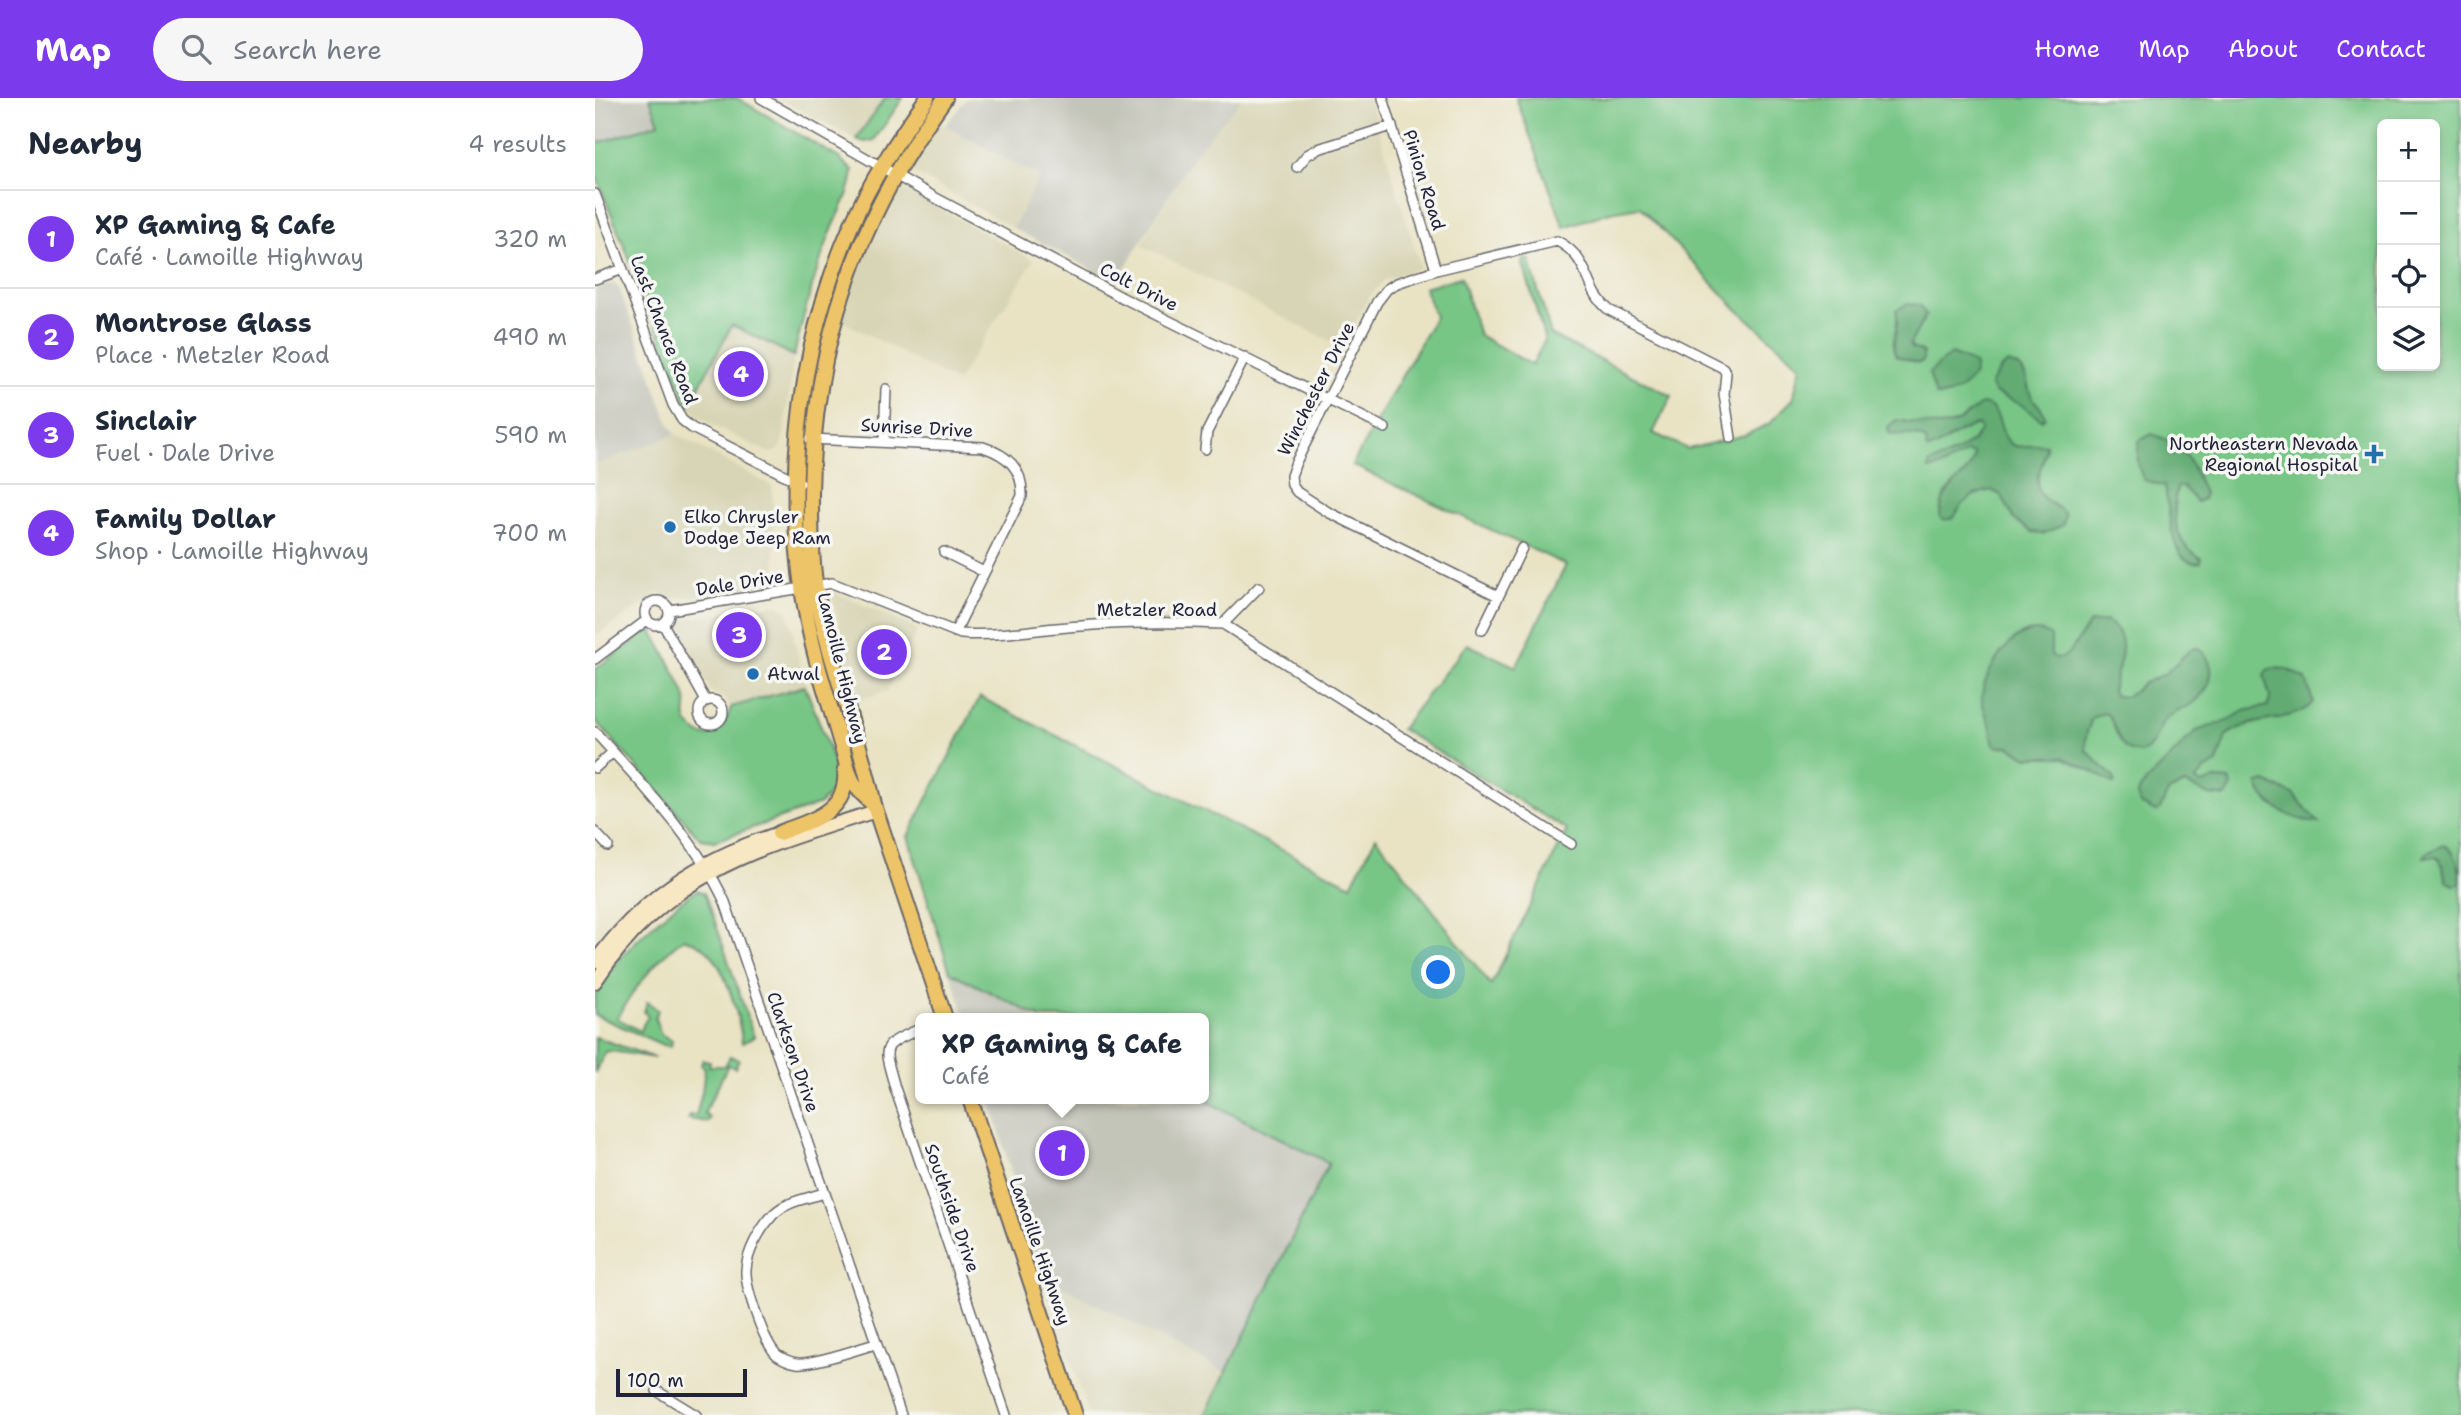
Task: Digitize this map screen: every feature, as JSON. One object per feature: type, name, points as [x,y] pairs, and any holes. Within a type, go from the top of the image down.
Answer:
[{"type":"main road","name":"Lamoille Highway","points":[[927,98],[881,167],[851,226],[830,281],[809,363],[797,439],[795,480],[796,533],[809,588],[865,764],[875,808],[943,1013]]},
{"type":"main road","name":"Lamoille Highway","points":[[875,808],[852,782],[820,676],[809,588],[813,439],[824,360],[840,299],[860,242],[895,174],[945,98]]},
{"type":"main road","points":[[779,833],[829,810],[843,795],[845,768],[834,721]]},
{"type":"main road","points":[[595,982],[619,948],[646,919],[734,848],[779,833],[875,808]]},
{"type":"main road","points":[[595,962],[620,930],[657,895],[706,868],[875,808]]},
{"type":"main road","name":"Lamoille Highway","points":[[972,1104],[1075,1415]]},
{"type":"street","name":"Colt Drive","points":[[761,98],[881,167],[1121,296],[1385,428]]},
{"type":"street","name":"Pinion Road","points":[[1383,98],[1436,270]]},
{"type":"street","points":[[1297,167],[1307,155],[1318,149],[1392,126]]},
{"type":"street","name":"Last Chance Road","points":[[595,194],[673,405],[682,420],[692,428],[811,488]]},
{"type":"street","name":"Winchester Drive","points":[[1498,596],[1328,512],[1297,492],[1292,485],[1291,476],[1296,462],[1377,302],[1387,289],[1436,270],[1557,241],[1575,253],[1596,295],[1611,311],[1723,368],[1726,373],[1723,387],[1731,438]]},
{"type":"street","points":[[595,279],[623,269]]},
{"type":"street","points":[[1205,449],[1207,432],[1245,357]]},
{"type":"street","points":[[884,441],[886,389]]},
{"type":"street","name":"Sunrise Drive","points":[[797,439],[983,447],[1000,453],[1011,461],[1019,472],[1022,496],[955,632]]},
{"type":"street","points":[[1482,630],[1522,548]]},
{"type":"street","points":[[944,552],[984,572]]},
{"type":"street","name":"Metzler Road","points":[[809,588],[840,584],[955,632],[973,635],[1082,625],[1223,624],[1571,844]]},
{"type":"street","points":[[1223,624],[1259,587]]},
{"type":"street","name":"Dale Drive","points":[[595,659],[647,620],[646,608],[651,602],[662,601],[670,610],[809,588]]},
{"type":"street","points":[[647,620],[653,625],[663,624],[669,618],[670,610]]},
{"type":"street","points":[[663,624],[706,701]]},
{"type":"street","name":"Clarkson Drive","points":[[595,732],[663,809],[706,868],[725,902],[901,1415]]},
{"type":"street","points":[[595,768],[613,752]]},
{"type":"street","points":[[595,832],[608,846]]},
{"type":"street","name":"Southside Drive","points":[[915,1031],[892,1041],[887,1046],[886,1053],[895,1088],[1006,1415]]},
{"type":"street","points":[[824,1193],[788,1204],[770,1217],[750,1252],[745,1268],[746,1281],[769,1345],[787,1361],[801,1364],[875,1344]]},
{"type":"street","points":[[657,1391],[696,1415]]},
{"type":"shaded area","points":[[595,98],[650,98],[660,123],[595,144]]},
{"type":"shaded area","points":[[777,98],[885,98],[856,139]]},
{"type":"shaded area","points":[[967,98],[1242,98],[1195,154],[1116,282],[1013,228],[1039,177],[945,126]]},
{"type":"shaded area","points":[[1242,98],[1369,98],[1420,266],[1384,280],[1368,299],[1343,348],[1141,245],[1195,154]]},
{"type":"shaded area","points":[[936,121],[1039,177],[1013,228],[906,168]]},
{"type":"shaded area","points":[[903,189],[1034,260],[957,382],[840,320],[859,259],[883,209],[895,192]]},
{"type":"shaded area","points":[[613,283],[619,288],[669,424],[676,434],[595,465],[595,289]]},
{"type":"shaded area","points":[[732,325],[794,356],[782,446],[776,452],[769,453],[708,423],[688,407]]},
{"type":"shaded area","points":[[676,434],[772,486],[776,573],[768,585],[685,598],[671,598],[659,593],[595,637],[595,465]]},
{"type":"shaded area","points":[[831,593],[918,629],[887,691],[861,699],[847,658]]},
{"type":"shaded area","points":[[770,605],[780,606],[788,611],[805,686],[731,707],[723,697],[711,692],[675,621]]},
{"type":"shaded area","points":[[950,972],[1031,1013],[964,1013]]},
{"type":"shaded area","points":[[1209,1102],[1330,1163],[1226,1373],[1041,1275],[991,1104]]},
{"type":"shaded area","points":[[1041,1275],[1226,1373],[1205,1415],[1089,1415]]},
{"type":"green space","points":[[650,98],[737,98],[839,158],[853,171],[846,198],[817,270],[794,356],[732,325],[688,407],[595,173],[595,144],[659,123]]},
{"type":"green space","points":[[885,98],[903,98],[874,140],[865,142],[856,139]]},
{"type":"green space","points":[[1516,98],[2461,98],[2461,1415],[1205,1415],[1329,1163],[1209,1103],[1209,1013],[1031,1013],[950,972],[908,836],[980,697],[1351,885],[1376,837],[1491,985],[1567,830],[1401,729],[1467,644],[1516,667],[1566,565],[1352,465],[1435,317],[1424,287],[1461,277],[1479,335],[1532,365],[1545,340],[1522,260],[1529,259],[1551,335],[1672,396],[1653,433],[1688,449],[1745,435],[1769,424],[1793,399],[1801,366],[1737,309],[1640,207],[1610,212],[1564,227]]},
{"type":"green space","points":[[1907,304],[1919,305],[1926,315],[1910,344],[1912,348],[1923,352],[1923,361],[1919,363],[1896,356],[1894,350],[1896,310]]},
{"type":"green space","points":[[1951,354],[1975,364],[1975,371],[1962,388],[1936,396],[1929,373]]},
{"type":"green space","points":[[2008,363],[2025,374],[2031,396],[2044,413],[2042,420],[2020,404],[1995,393],[1990,385],[2000,369]]},
{"type":"green space","points":[[1981,404],[1994,410],[2004,435],[2013,445],[2046,445],[2038,478],[2038,490],[2065,514],[2063,525],[2043,534],[2032,532],[2014,519],[2001,495],[1991,490],[1974,495],[1953,518],[1943,520],[1940,517],[1945,495],[1968,469],[1974,454],[1967,452],[1945,465],[1929,470],[1929,464],[1966,446],[1981,429],[1978,425],[1971,426],[1929,450],[1923,438],[1889,433],[1888,427],[1896,420],[1949,425],[1959,421]]},
{"type":"green space","points":[[2152,434],[2174,444],[2187,456],[2204,493],[2203,499],[2197,502],[2183,487],[2177,487],[2175,497],[2175,518],[2180,537],[2192,552],[2201,558],[2201,562],[2190,561],[2182,556],[2172,533],[2164,486],[2144,480],[2142,475],[2138,461],[2139,441]]},
{"type":"green space","points":[[2106,621],[2115,627],[2122,643],[2112,691],[2115,696],[2127,697],[2142,684],[2166,673],[2191,649],[2198,648],[2205,655],[2211,670],[2208,686],[2190,705],[2166,719],[2153,743],[2139,753],[2126,748],[2108,715],[2103,713],[2092,718],[2086,735],[2086,750],[2115,779],[2114,784],[2062,757],[2027,757],[2009,746],[1998,747],[1994,744],[1982,696],[1989,672],[2006,648],[2027,632],[2039,631],[2051,636],[2051,655],[2062,658],[2072,649],[2090,623]]},
{"type":"green space","points":[[651,629],[684,693],[687,722],[703,735],[709,735],[721,728],[731,707],[805,686],[828,746],[836,776],[831,792],[820,804],[715,841],[701,839],[595,720],[595,669]]},
{"type":"green space","points":[[2286,669],[2306,679],[2313,702],[2296,713],[2247,725],[2226,736],[2217,763],[2205,770],[2196,780],[2201,784],[2218,779],[2230,780],[2232,786],[2226,797],[2210,795],[2185,784],[2168,792],[2156,812],[2140,804],[2137,795],[2141,787],[2196,731],[2229,720],[2244,711],[2268,706],[2270,697],[2264,675],[2267,670]]},
{"type":"green space","points":[[2266,782],[2293,794],[2319,823],[2292,816],[2274,806],[2257,784]]},
{"type":"green space","points":[[2443,845],[2452,851],[2459,865],[2461,882],[2455,886],[2446,880],[2440,859],[2424,857]]},
{"type":"green space","points":[[697,890],[704,893],[710,907],[754,1037],[742,1043],[735,1008],[721,969],[706,949],[684,938],[646,975],[617,1018],[640,1031],[648,1016],[644,1012],[647,1002],[658,1010],[655,1018],[661,1034],[672,1041],[671,1046],[595,1015],[595,998],[609,971],[655,923]]},
{"type":"green space","points":[[595,1037],[655,1058],[605,1052],[595,1073]]},
{"type":"green space","points":[[730,1056],[739,1060],[735,1068],[728,1065],[704,1114],[710,1118],[708,1122],[688,1119],[689,1115],[696,1116],[705,1068],[701,1065],[703,1060],[710,1061],[709,1066],[725,1066]]},
{"type":"place","name":"Family Dollar","points":[[741,374]]},
{"type":"place","name":"Northeastern Nevada Regional Hospital","points":[[2374,454]]},
{"type":"place","name":"Elko Chrysler Dodge Jeep Ram","points":[[670,527]]},
{"type":"place","name":"Sinclair","points":[[739,635]]},
{"type":"place","name":"Montrose Glass","points":[[884,652]]},
{"type":"place","name":"Atwal","points":[[753,674]]},
{"type":"place","name":"XP Gaming & Cafe","points":[[1062,1153]]}]
